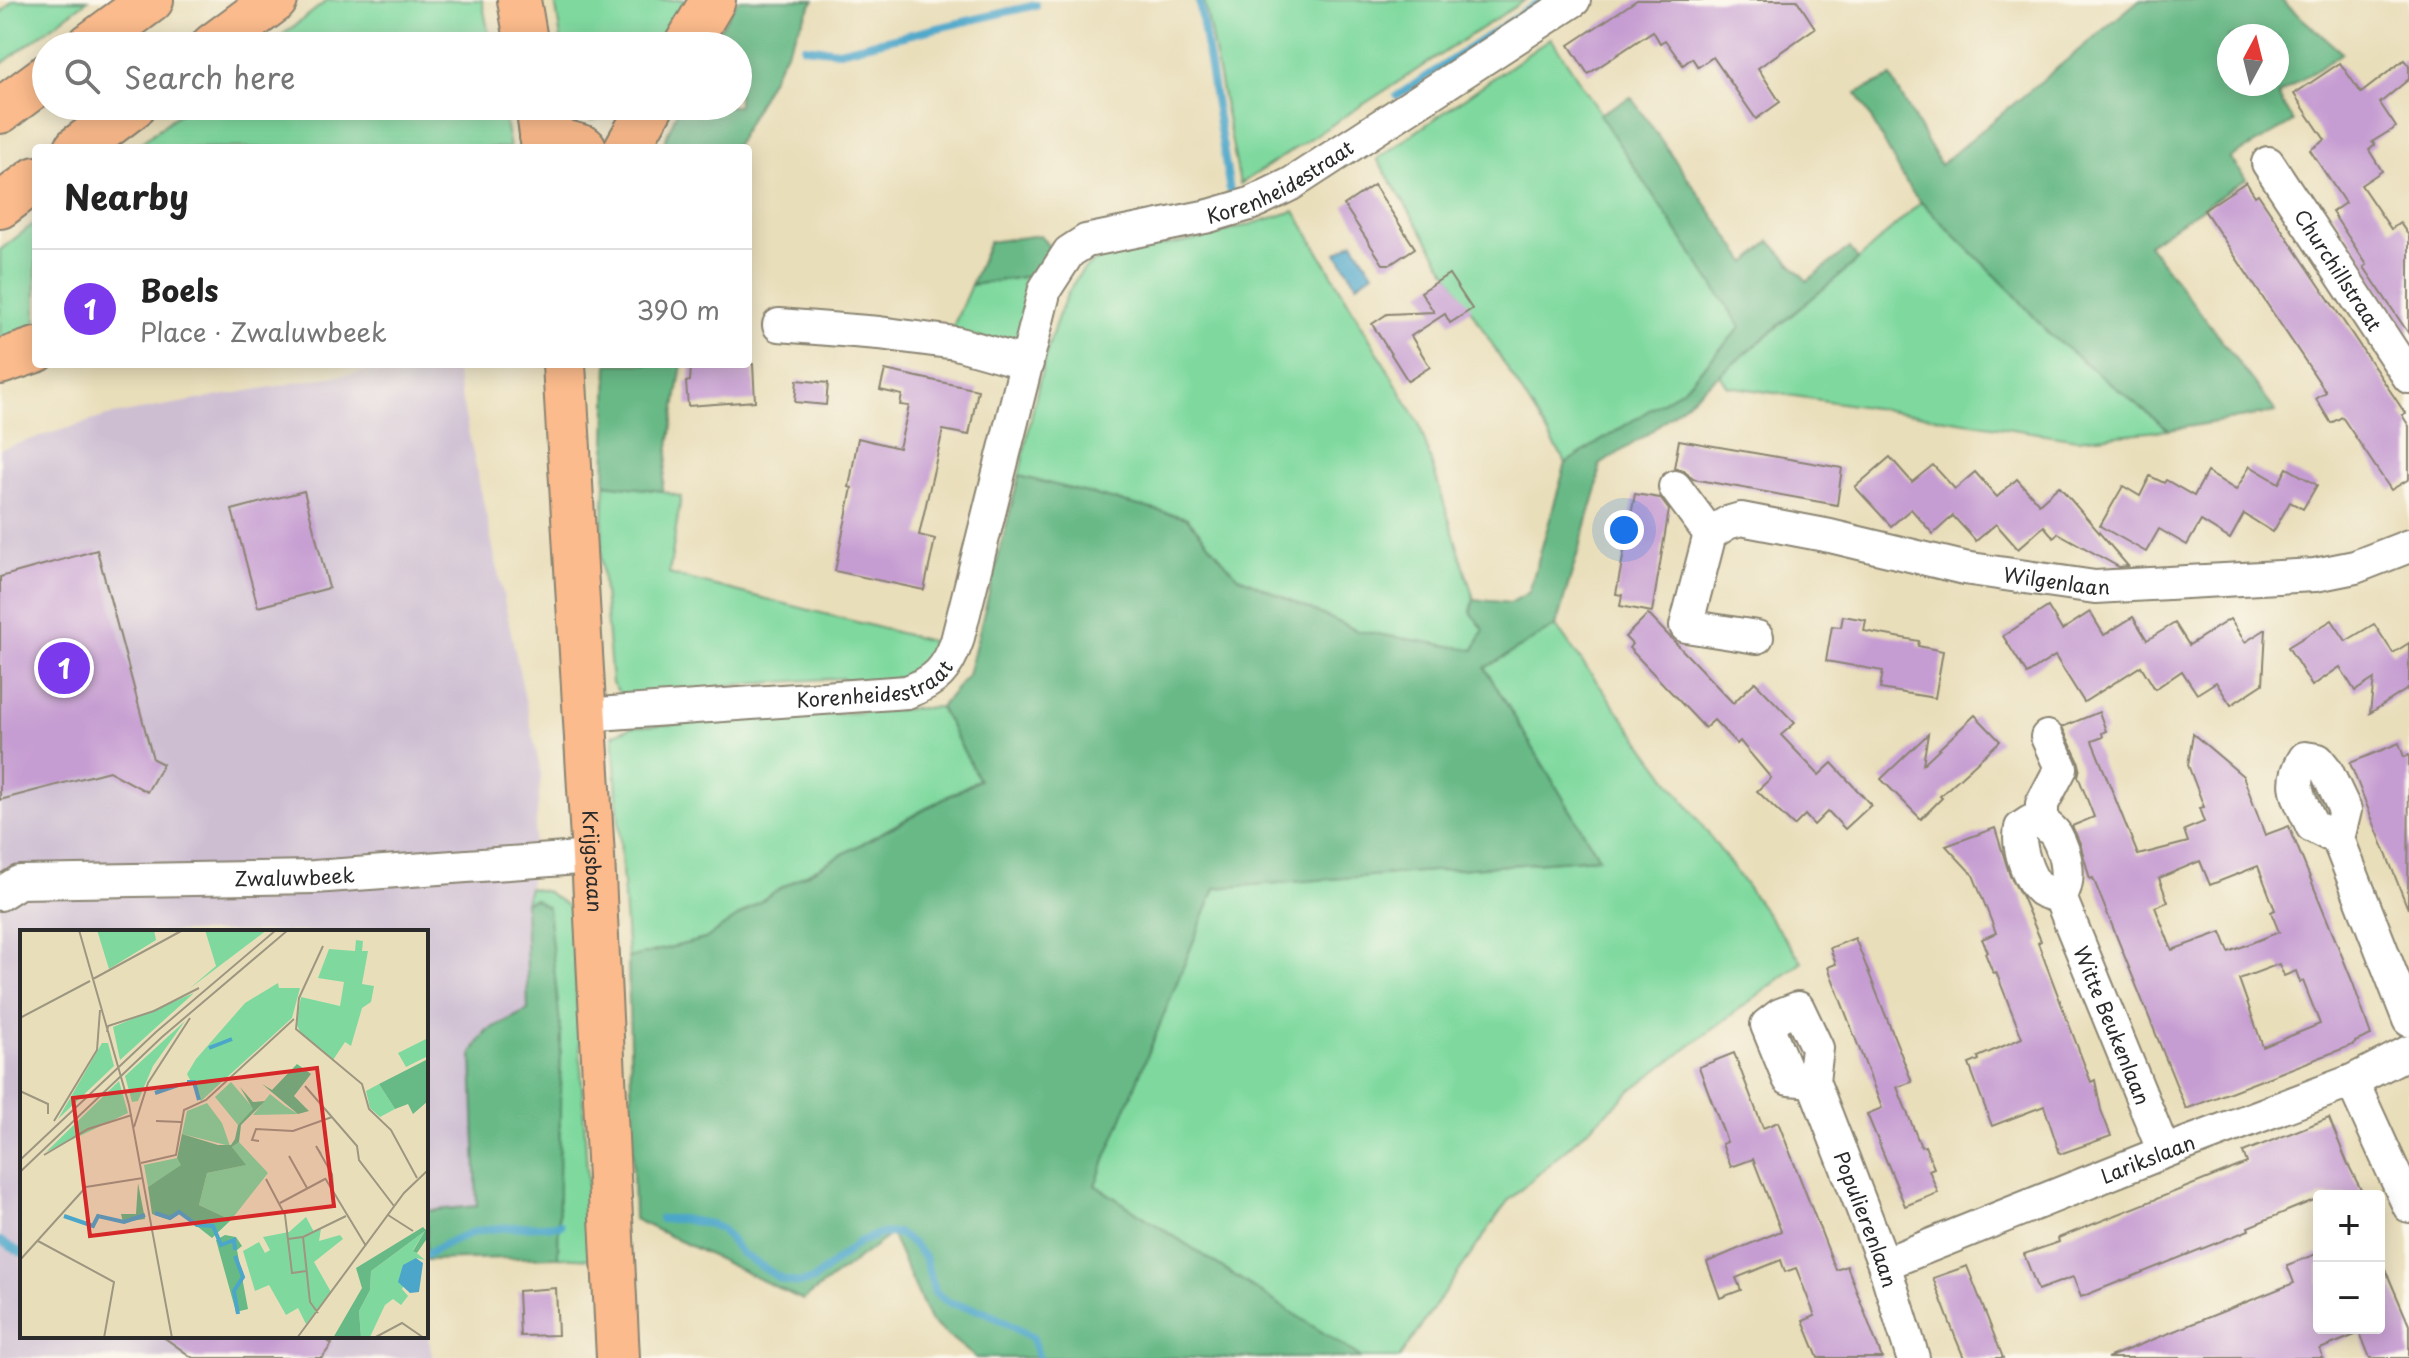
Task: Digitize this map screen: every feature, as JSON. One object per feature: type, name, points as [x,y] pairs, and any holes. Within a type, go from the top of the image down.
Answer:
[{"type":"highway","points":[[108,32],[151,0]]},
{"type":"highway","points":[[232,32],[275,0]]},
{"type":"highway","points":[[694,32],[713,0]]},
{"type":"highway","points":[[0,111],[32,87]]},
{"type":"highway","points":[[82,144],[114,120]]},
{"type":"highway","points":[[625,144],[641,120]]},
{"type":"highway","points":[[541,130],[574,144]]},
{"type":"highway","points":[[0,206],[32,182]]},
{"type":"highway","points":[[0,362],[32,351]]},
{"type":"main road","points":[[519,0],[525,32]]},
{"type":"main road","name":"Krijgsbaan","points":[[564,368],[618,1358]]},
{"type":"street","name":"Korenheidestraat","points":[[584,715],[907,692],[932,681],[952,657],[1045,289],[1069,252],[1086,241],[1209,216],[1250,204],[1291,184],[1574,0]]},
{"type":"street","name":"Churchillstraat","points":[[2268,163],[2409,377]]},
{"type":"street","points":[[779,325],[956,343],[1027,363]]},
{"type":"street","points":[[1675,487],[1710,534],[1686,626],[1757,637]]},
{"type":"street","name":"Wilgenlaan","points":[[1710,534],[1727,523],[1741,519],[1830,536],[1964,568],[2095,587],[2315,575],[2355,567],[2409,546]]},
{"type":"street","name":"Witte Beukenlaan","points":[[2047,737],[2061,768],[2042,804],[2042,821],[2055,834],[2065,864],[2068,879],[2060,897],[2164,1152]]},
{"type":"street","points":[[2338,839],[2409,1020]]},
{"type":"street","name":"Zwaluwbeek","points":[[0,894],[19,882],[314,877],[593,857]]},
{"type":"street","name":"Larikslaan","points":[[1884,1264],[2352,1081],[2409,1052]]},
{"type":"street","name":"Populierenlaan","points":[[1813,1081],[1884,1264],[1913,1358]]},
{"type":"street","points":[[2352,1081],[2409,1206]]},
{"type":"shaded area","points":[[396,368],[455,368],[541,774],[525,902],[528,1010],[486,1031],[472,1053],[477,1206],[428,1211],[428,930],[20,930],[20,1338],[428,1337],[433,1358],[0,1358],[0,449],[107,416]]},
{"type":"green space","points":[[13,0],[88,0],[45,32],[32,32],[32,41],[0,65],[0,14]]},
{"type":"green space","points":[[328,0],[482,0],[488,32],[286,32]]},
{"type":"green space","points":[[555,0],[689,0],[672,32],[560,32]]},
{"type":"green space","points":[[738,0],[814,0],[752,115],[752,32],[718,32]]},
{"type":"green space","points":[[1204,0],[1525,0],[1240,184]]},
{"type":"green space","points":[[2139,0],[2281,0],[2342,53],[2289,88],[2289,24],[2217,24],[2217,96],[2279,96],[2293,122],[2230,158],[2246,179],[2148,244],[2276,412],[2169,430],[2050,335],[2014,294],[1910,190],[1857,93],[1891,77],[1940,165]]},
{"type":"green space","points":[[1551,38],[1741,327],[1684,388],[1566,463],[1377,159]]},
{"type":"green space","points":[[1631,97],[1747,263],[1770,241],[1807,281],[1850,248],[1858,260],[1649,433],[1600,465],[1597,488],[1556,626],[1485,668],[1599,858],[1215,888],[1095,1185],[1362,1358],[976,1358],[931,1322],[891,1234],[803,1300],[634,1219],[628,958],[705,939],[777,890],[979,780],[940,707],[968,675],[1019,476],[1187,518],[1237,576],[1358,631],[1474,650],[1484,630],[1471,612],[1474,599],[1510,603],[1529,592],[1566,463],[1684,388],[1741,327],[1599,114]]},
{"type":"green space","points":[[171,120],[505,120],[509,144],[139,144]]},
{"type":"green space","points":[[673,120],[749,120],[736,144],[664,144]]},
{"type":"green space","points":[[1921,202],[2014,294],[2050,335],[2169,430],[2077,439],[1728,386],[1720,375],[1858,260]]},
{"type":"green space","points":[[1295,211],[1419,423],[1474,599],[1471,612],[1484,630],[1474,650],[1358,631],[1237,576],[1187,518],[1019,476],[1053,331],[1076,280],[1089,265],[1111,255],[1202,238]]},
{"type":"green space","points":[[32,225],[32,339],[0,350],[0,250]]},
{"type":"green space","points":[[1040,235],[1053,252],[1041,274],[971,285],[989,242]]},
{"type":"green space","points":[[1041,274],[1017,346],[951,331],[971,285]]},
{"type":"green space","points":[[608,368],[681,368],[662,491],[605,484]]},
{"type":"green space","points":[[605,484],[662,491],[681,497],[669,574],[946,645],[929,672],[853,688],[842,678],[717,686],[702,698],[626,702],[612,683],[601,558]]},
{"type":"green space","points":[[1556,626],[1802,962],[1634,1088],[1508,1201],[1399,1358],[1362,1358],[1095,1185],[1215,888],[1599,858],[1485,668]]},
{"type":"green space","points":[[940,707],[979,779],[777,890],[705,939],[628,958],[613,735],[631,727]]},
{"type":"green space","points":[[529,888],[547,892],[572,909],[592,1259],[558,1257],[561,1034],[535,899],[525,902]]},
{"type":"green space","points":[[535,899],[548,908],[561,1034],[558,1257],[428,1260],[428,1211],[477,1206],[472,1053],[486,1031],[528,1010],[525,902]]},
{"type":"water","points":[[1353,242],[1373,273],[1357,284],[1337,253]]},
{"type":"building","points":[[1637,0],[1797,0],[1815,28],[1758,68],[1780,102],[1756,119],[1713,57],[1698,67],[1692,58],[1683,65],[1665,40],[1660,43],[1653,31],[1588,74],[1569,45]]},
{"type":"building","points":[[2404,60],[2409,66],[2409,79],[2380,103],[2396,127],[2372,142],[2375,145],[2369,150],[2382,171],[2361,185],[2391,229],[2400,223],[2409,236],[2409,334],[2332,212],[2345,203],[2310,150],[2325,140],[2294,94],[2340,63],[2361,93]]},
{"type":"building","points":[[2246,182],[2255,196],[2258,194],[2405,413],[2402,415],[2409,426],[2409,479],[2391,490],[2342,417],[2331,423],[2316,399],[2326,392],[2204,210]]},
{"type":"building","points":[[1374,185],[1415,248],[1391,264],[1383,264],[1344,205]]},
{"type":"building","points":[[1449,274],[1472,309],[1450,323],[1445,314],[1411,336],[1430,367],[1408,381],[1372,324],[1387,314],[1434,312],[1421,292]]},
{"type":"building","points":[[753,364],[755,401],[688,406],[686,382],[690,381],[691,368],[752,368]]},
{"type":"building","points":[[885,370],[978,390],[969,435],[943,430],[919,535],[935,539],[924,590],[835,571],[852,488],[849,487],[858,438],[899,448],[909,406],[900,405],[902,395],[880,390]]},
{"type":"building","points":[[797,380],[828,383],[826,405],[795,402]]},
{"type":"building","points":[[1679,440],[1842,468],[1837,505],[1693,479],[1683,470],[1674,468]]},
{"type":"building","points":[[1890,457],[1912,482],[1933,465],[1955,489],[1975,472],[1997,497],[2017,479],[2039,504],[2059,486],[2128,566],[2119,567],[2058,533],[2054,538],[2044,526],[2018,549],[1996,524],[1976,541],[1953,516],[1933,534],[1911,509],[1891,526],[1855,487]]},
{"type":"building","points":[[2250,466],[2279,483],[2287,468],[2317,485],[2303,509],[2290,502],[2273,532],[2244,514],[2230,539],[2201,521],[2187,545],[2159,529],[2146,552],[2100,526],[2123,486],[2140,496],[2150,476],[2164,483],[2166,480],[2194,496],[2207,472],[2236,490]]},
{"type":"building","points":[[304,491],[329,588],[258,607],[232,510]]},
{"type":"building","points":[[1635,494],[1660,498],[1669,510],[1652,612],[1620,606],[1622,595],[1616,594]]},
{"type":"building","points":[[97,550],[153,759],[163,764],[147,792],[109,771],[0,800],[0,577]]},
{"type":"building","points":[[2048,607],[2062,630],[2090,612],[2104,635],[2133,617],[2147,640],[2175,623],[2189,645],[2230,619],[2245,642],[2266,629],[2263,684],[2231,705],[2216,682],[2197,694],[2182,671],[2155,689],[2141,666],[2084,702],[2055,656],[2027,674],[2003,636]]},
{"type":"building","points":[[1648,614],[1733,703],[1755,682],[1795,723],[1781,735],[1819,775],[1832,763],[1871,805],[1845,829],[1828,811],[1814,825],[1805,815],[1794,826],[1757,791],[1771,778],[1740,741],[1737,744],[1714,720],[1705,728],[1629,648],[1632,644],[1625,637]]},
{"type":"building","points":[[1843,616],[1866,620],[1864,631],[1919,641],[1918,646],[1943,651],[1935,698],[1880,689],[1883,671],[1826,661],[1832,626],[1841,627]]},
{"type":"building","points":[[2332,620],[2346,641],[2374,624],[2393,653],[2409,643],[2409,688],[2370,713],[2374,679],[2355,691],[2340,667],[2312,686],[2288,647]]},
{"type":"building","points":[[2099,712],[2106,731],[2102,733],[2103,737],[2092,741],[2138,855],[2188,842],[2184,830],[2204,822],[2199,808],[2204,807],[2188,765],[2193,734],[2243,776],[2265,835],[2289,826],[2371,1035],[2355,1044],[2186,1109],[2093,878],[2090,879],[2072,826],[2094,817],[2078,776],[2078,760],[2062,727]],"holes":[[[2200,861],[2210,885],[2258,866],[2275,910],[2271,912],[2279,932],[2229,952],[2221,932],[2172,950],[2155,907],[2168,902],[2159,878]],[[2279,964],[2284,976],[2296,971],[2300,982],[2303,981],[2320,1024],[2263,1047],[2239,979]]]},
{"type":"building","points":[[1975,715],[2000,741],[1940,796],[1942,798],[1921,819],[1881,779],[1928,734],[1923,764]]},
{"type":"building","points":[[2399,743],[2404,757],[2409,755],[2408,909],[2350,763]]},
{"type":"building","points":[[1995,828],[2010,876],[2041,941],[2038,943],[2091,1082],[2095,1080],[2101,1110],[2111,1136],[2060,1154],[2044,1106],[1992,1126],[1969,1064],[2022,1038],[1996,972],[1993,973],[1985,953],[1988,952],[1982,939],[1996,933],[1987,910],[1973,875],[1946,846]]},
{"type":"building","points":[[1855,938],[1912,1082],[1897,1087],[1921,1147],[1925,1146],[1934,1168],[1929,1170],[1938,1193],[1905,1206],[1867,1114],[1882,1108],[1828,967],[1836,964],[1830,948]]},
{"type":"building","points":[[1734,1053],[1763,1128],[1778,1122],[1836,1270],[1847,1266],[1882,1358],[1818,1358],[1803,1321],[1815,1316],[1796,1268],[1785,1272],[1781,1260],[1736,1278],[1741,1290],[1720,1298],[1707,1262],[1781,1231],[1753,1159],[1731,1167],[1722,1144],[1727,1142],[1699,1067]]},
{"type":"building","points":[[2329,1118],[2361,1190],[2313,1190],[2313,1200],[2248,1227],[2249,1230],[2081,1297],[2073,1277],[2038,1290],[2024,1254],[2247,1163],[2243,1152]]},
{"type":"building","points":[[2313,1255],[2313,1334],[2358,1334],[2320,1349],[2323,1358],[2107,1358],[2294,1283],[2287,1265]]},
{"type":"building","points":[[1967,1266],[2003,1358],[1964,1358],[1956,1339],[1933,1278]]},
{"type":"building","points":[[2385,1269],[2409,1325],[2409,1358],[2370,1358],[2360,1334],[2385,1334]]},
{"type":"building","points":[[556,1288],[558,1335],[520,1336],[518,1291]]},
{"type":"building","points":[[165,1338],[323,1338],[332,1344],[322,1358],[193,1358]]},
{"type":"waterway","points":[[1199,0],[1231,197]]},
{"type":"waterway","points":[[1397,96],[1543,0]]},
{"type":"waterway","points":[[804,47],[839,51],[1036,5]]},
{"type":"waterway","name":"Zwaluwbeek","points":[[661,1219],[681,1219],[721,1229],[742,1254],[783,1280],[798,1283],[813,1280],[859,1242],[879,1234],[898,1233],[925,1258],[935,1293],[950,1303],[986,1312],[1033,1338],[1038,1358]]},
{"type":"waterway","name":"Zwaluwbeek","points":[[428,1254],[481,1230],[560,1225]]},
{"type":"waterway","name":"Zwaluwbeek","points":[[0,1241],[20,1252]]},
{"type":"place","name":"Boels","points":[[64,668]]}]
